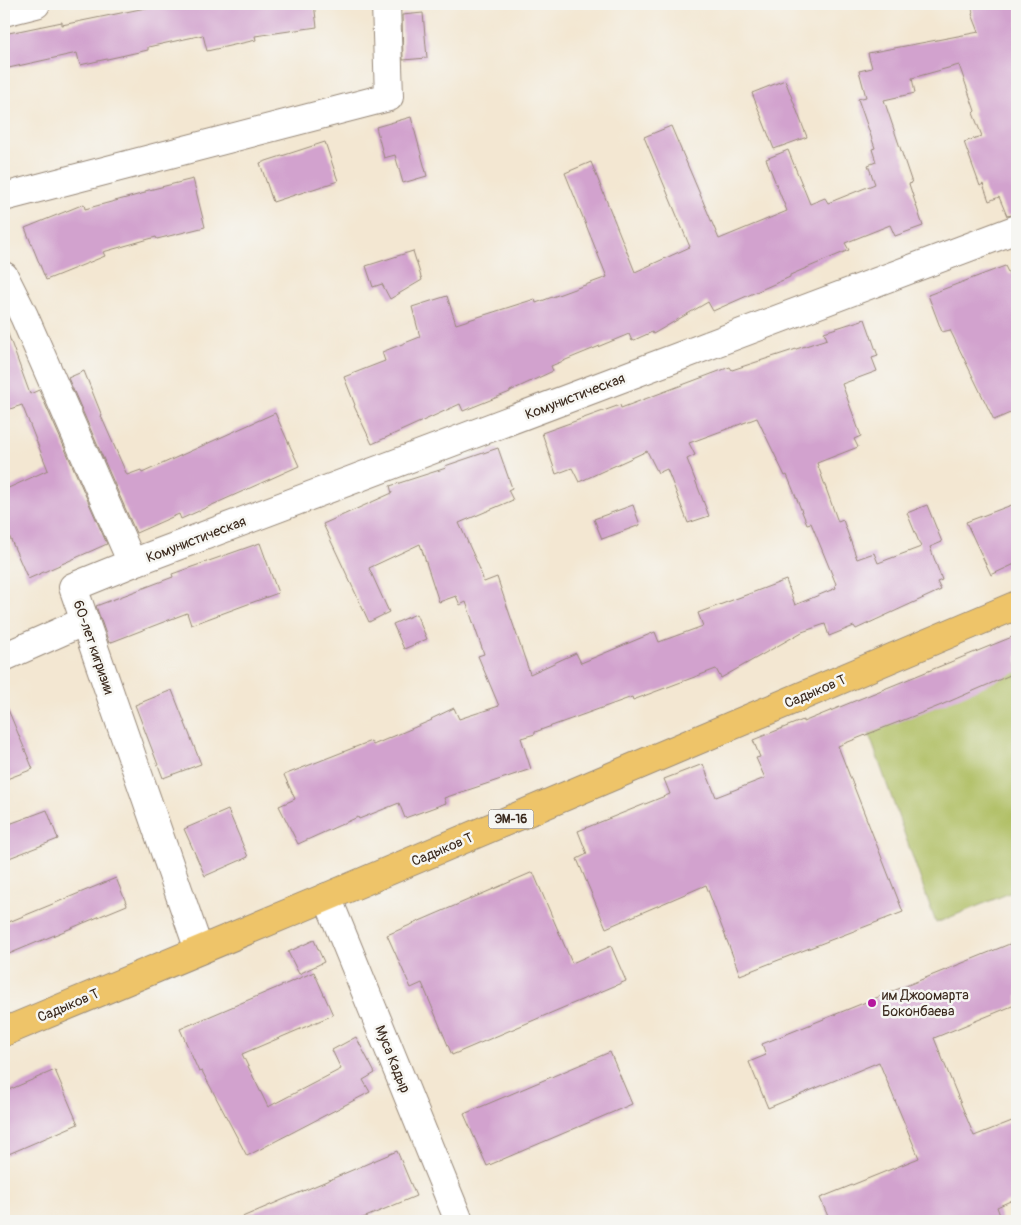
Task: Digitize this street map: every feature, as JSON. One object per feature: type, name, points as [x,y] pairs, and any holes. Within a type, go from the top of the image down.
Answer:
[{"type":"highway","name":"Садыков Т","points":[[4,1032],[1017,605]]},
{"type":"street","points":[[4,12],[36,4]]},
{"type":"street","points":[[4,197],[389,97],[386,4]]},
{"type":"street","name":"Комунистическая","points":[[132,563],[1017,229]]},
{"type":"street","points":[[4,276],[14,321],[132,563]]},
{"type":"street","name":"60-лет кигризии","points":[[132,563],[73,587],[199,950]]},
{"type":"street","points":[[4,657],[85,621]]},
{"type":"street","name":"Муса Кадыр","points":[[327,897],[459,1221]]},
{"type":"green space","points":[[1017,662],[1017,890],[936,923],[867,728]]},
{"type":"building","points":[[165,4],[314,4],[317,27],[255,36],[256,40],[207,51],[203,35],[148,47],[148,50],[80,65],[77,53],[4,69],[4,34],[62,22],[62,25]]},
{"type":"building","points":[[971,4],[1017,4],[1017,214],[1007,216],[999,197],[989,201],[983,184],[980,186],[964,142],[982,136],[959,65],[912,78],[915,93],[884,100],[912,183],[909,184],[923,226],[895,236],[890,225],[845,243],[849,250],[713,311],[708,302],[653,334],[652,332],[632,341],[629,334],[551,366],[553,371],[510,392],[463,411],[460,404],[372,444],[354,406],[344,377],[385,361],[382,352],[420,337],[412,307],[447,296],[456,324],[535,299],[536,303],[607,277],[565,173],[591,162],[635,272],[690,247],[644,137],[671,126],[719,239],[787,211],[766,159],[788,150],[810,204],[825,198],[828,203],[875,184],[868,165],[876,162],[872,149],[875,148],[858,99],[866,97],[859,71],[872,68],[868,53],[979,32],[972,14]]},
{"type":"building","points":[[423,13],[427,58],[403,60],[402,15]]},
{"type":"building","points":[[785,80],[807,137],[774,149],[752,93]]},
{"type":"building","points":[[411,117],[427,176],[403,183],[395,155],[384,158],[376,127]]},
{"type":"building","points":[[325,142],[338,181],[273,202],[260,163]]},
{"type":"building","points":[[193,179],[205,227],[157,239],[156,237],[103,252],[105,256],[46,280],[25,228],[84,204],[85,209]]},
{"type":"building","points":[[413,251],[422,280],[390,299],[382,284],[373,287],[366,266]]},
{"type":"building","points":[[1005,266],[1009,274],[1017,271],[1017,410],[994,420],[950,330],[942,332],[928,295]]},
{"type":"building","points":[[865,319],[878,356],[872,358],[877,371],[842,384],[861,436],[854,439],[858,447],[817,463],[838,522],[843,520],[857,559],[874,553],[878,563],[921,547],[907,513],[927,505],[942,542],[930,547],[942,580],[937,582],[941,590],[856,629],[854,626],[829,636],[825,624],[802,632],[721,678],[716,669],[633,700],[632,697],[535,732],[535,734],[521,738],[531,769],[444,798],[446,803],[405,818],[399,803],[359,819],[358,817],[298,844],[279,806],[295,799],[284,775],[371,741],[373,745],[432,720],[454,708],[459,719],[499,706],[478,656],[484,654],[466,602],[460,605],[456,596],[439,602],[420,544],[369,568],[389,612],[369,622],[323,524],[392,493],[390,486],[446,468],[445,466],[498,448],[512,488],[508,490],[513,500],[459,523],[484,582],[497,577],[530,674],[576,653],[581,663],[655,632],[659,642],[703,626],[698,613],[786,580],[795,605],[836,588],[836,584],[811,523],[807,524],[787,475],[785,476],[757,418],[689,443],[695,455],[687,459],[709,516],[688,523],[667,469],[658,473],[647,451],[579,482],[572,468],[556,474],[542,433],[620,405],[621,408],[730,367],[732,370],[827,339],[824,332]]},
{"type":"building","points":[[7,331],[30,394],[39,390],[107,544],[28,579],[4,524],[4,490],[48,470],[22,405],[4,411],[4,332]]},
{"type":"building","points":[[84,371],[127,475],[141,470],[142,473],[275,413],[299,466],[181,519],[179,514],[136,533],[68,378]]},
{"type":"building","points":[[1017,503],[1017,563],[991,575],[966,522]]},
{"type":"building","points":[[633,505],[640,525],[602,539],[594,519]]},
{"type":"building","points":[[260,543],[278,593],[191,625],[187,613],[109,643],[96,606],[173,577],[172,574]]},
{"type":"building","points":[[416,614],[427,639],[404,649],[393,624]]},
{"type":"building","points":[[1017,635],[1017,672],[939,706],[838,746],[903,912],[740,975],[706,885],[606,928],[577,859],[587,854],[578,831],[670,794],[664,779],[703,764],[716,797],[765,778],[756,758],[760,757],[753,740],[803,720],[803,722]]},
{"type":"building","points":[[172,690],[201,764],[163,778],[135,705]]},
{"type":"building","points":[[4,700],[33,769],[4,780]]},
{"type":"building","points":[[47,810],[58,839],[4,860],[4,826]]},
{"type":"building","points":[[228,810],[248,857],[205,876],[184,829]]},
{"type":"building","points":[[533,872],[572,963],[611,946],[626,981],[452,1055],[422,983],[411,988],[387,935]]},
{"type":"building","points":[[116,878],[127,905],[4,956],[4,924]]},
{"type":"building","points":[[314,940],[324,962],[299,974],[288,952]]},
{"type":"building","points":[[1017,941],[1017,1004],[934,1038],[974,1136],[1017,1119],[1017,1198],[997,1207],[1002,1221],[830,1221],[820,1198],[919,1158],[879,1062],[768,1108],[749,1062],[766,1055],[762,1044]]},
{"type":"building","points":[[314,972],[333,1015],[242,1054],[268,1107],[341,1069],[332,1050],[356,1037],[375,1073],[363,1080],[370,1092],[247,1156],[202,1071],[199,1072],[180,1029]]},
{"type":"building","points":[[610,1052],[632,1104],[487,1166],[464,1114]]},
{"type":"building","points":[[55,1070],[78,1124],[4,1156],[4,1092]]},
{"type":"building","points":[[397,1151],[416,1196],[356,1221],[233,1221]]},
{"type":"place","name":"им Джоомарта Боконбаева","points":[[872,1003]]}]
